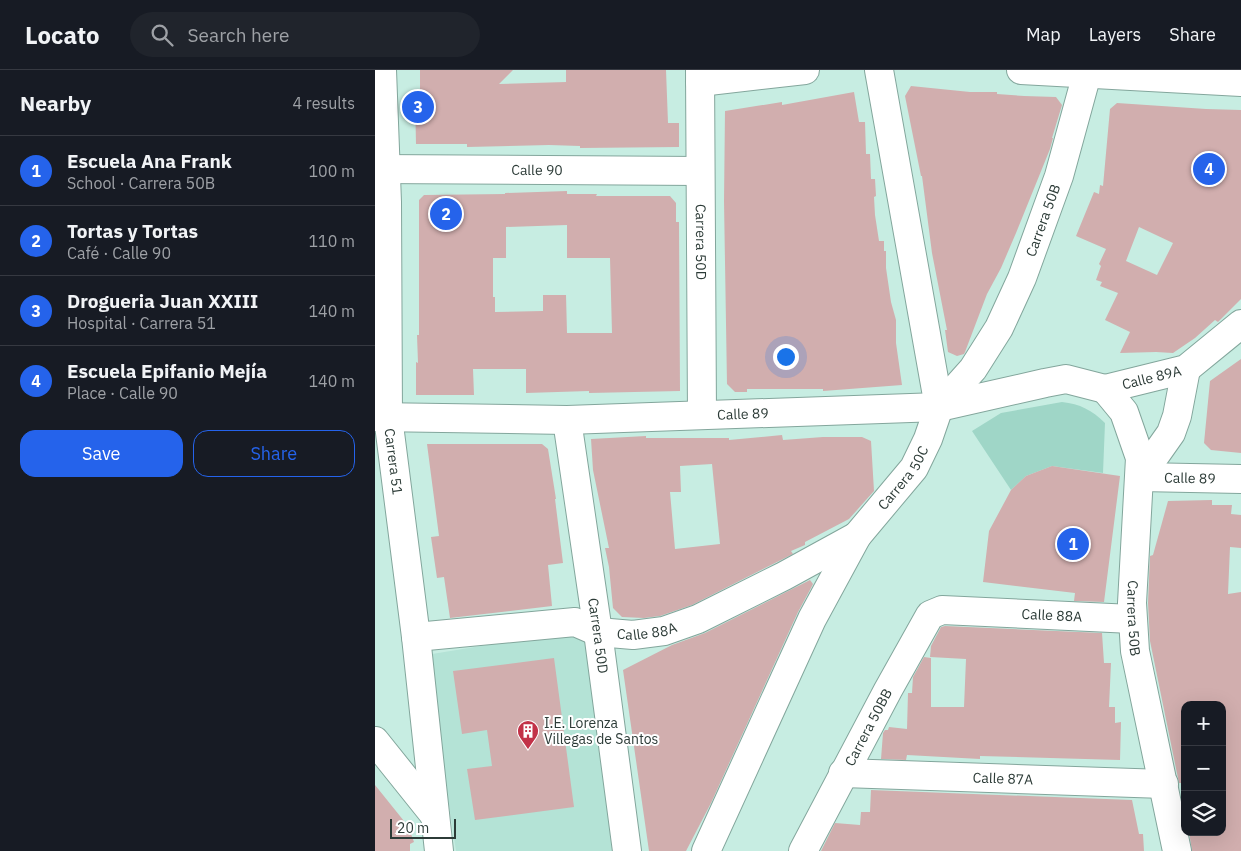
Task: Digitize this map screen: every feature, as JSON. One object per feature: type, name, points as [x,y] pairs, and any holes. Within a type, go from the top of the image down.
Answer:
[{"type":"street","name":"Carrera 51","points":[[382,70],[380,169],[389,316],[382,417],[417,637],[439,851]]},
{"type":"street","points":[[700,76],[805,70]]},
{"type":"street","name":"Carrera 50C","points":[[706,851],[812,620],[857,536],[914,468],[928,439],[939,407],[879,70]]},
{"type":"street","points":[[1021,70],[1088,72],[1241,82]]},
{"type":"street","name":"Carrera 50B","points":[[939,407],[973,369],[999,328],[1022,278],[1059,176],[1088,72]]},
{"type":"street","name":"Carrera 50D","points":[[700,76],[702,415]]},
{"type":"street","name":"Calle 90","points":[[380,169],[700,171]]},
{"type":"street","name":"Calle 89A","points":[[1105,390],[1186,370],[1241,324]]},
{"type":"street","points":[[1140,477],[1171,433],[1177,416],[1186,370]]},
{"type":"street","name":"Calle 89","points":[[382,417],[567,420],[939,407],[1045,382],[1066,379],[1105,390]]},
{"type":"street","name":"Carrera 50B","points":[[1105,390],[1124,412],[1140,458],[1132,619],[1135,651],[1177,851]]},
{"type":"street","name":"Carrera 50D","points":[[567,420],[627,851]]},
{"type":"street","name":"Calle 89","points":[[1140,477],[1241,479]]},
{"type":"street","name":"Calle 88A","points":[[417,637],[575,622],[598,632],[633,635],[664,631],[697,619],[784,576],[857,536]]},
{"type":"street","name":"Calle 88A","points":[[942,610],[1132,619]]},
{"type":"street","name":"Carrera 50BB","points":[[803,851],[921,630],[930,615],[942,610]]},
{"type":"street","points":[[375,742],[435,816]]},
{"type":"street","name":"Calle 87A","points":[[843,773],[1164,784]]},
{"type":"shaded area","points":[[1062,402],[1085,408],[1105,423],[1103,473],[1052,466],[1026,476],[1011,490],[972,431],[1001,413]]},
{"type":"shaded area","points":[[572,631],[590,642],[612,851],[456,851],[426,655]]},
{"type":"building","points":[[420,70],[513,70],[499,84],[566,82],[566,70],[666,70],[668,123],[679,123],[679,147],[580,148],[580,146],[549,145],[467,147],[467,144],[416,144],[415,97],[420,97]]},
{"type":"building","points":[[911,86],[970,92],[997,92],[997,94],[1056,97],[1062,105],[1050,149],[1016,233],[987,294],[965,352],[957,356],[948,352],[945,330],[947,330],[932,253],[922,176],[905,96]]},
{"type":"building","points":[[854,92],[859,122],[865,122],[866,154],[870,154],[871,179],[875,179],[875,215],[879,241],[884,241],[884,251],[886,251],[886,268],[891,302],[896,320],[896,343],[902,385],[823,391],[823,389],[747,389],[747,392],[735,392],[727,384],[724,201],[725,111],[782,102],[782,105]]},
{"type":"building","points":[[1117,103],[1241,110],[1241,299],[1218,322],[1215,320],[1195,338],[1173,353],[1120,353],[1130,332],[1105,320],[1118,293],[1100,286],[1102,282],[1096,280],[1101,266],[1099,264],[1106,249],[1076,236],[1094,192],[1099,194],[1100,185],[1103,186],[1110,109]],"holes":[[[1139,227],[1173,243],[1157,275],[1126,261]]]},
{"type":"building","points":[[567,191],[567,194],[597,194],[596,196],[670,196],[676,203],[676,222],[679,222],[680,391],[526,393],[526,369],[473,369],[474,395],[416,395],[417,335],[419,335],[419,200],[424,195]],"holes":[[[567,225],[567,258],[610,258],[612,333],[567,333],[566,295],[543,295],[543,311],[495,312],[493,258],[506,258],[506,227]]]},
{"type":"building","points":[[1241,359],[1241,453],[1211,450],[1204,443],[1210,381]]},
{"type":"building","points":[[782,435],[783,440],[862,437],[871,441],[874,491],[849,519],[805,542],[805,545],[791,551],[793,554],[692,605],[660,616],[644,618],[622,617],[613,608],[605,548],[609,548],[593,470],[591,439],[646,436],[646,438],[729,438],[729,440]],"holes":[[[712,464],[720,544],[675,549],[670,492],[681,492],[680,466]]]},
{"type":"building","points":[[427,444],[542,444],[548,449],[563,563],[548,565],[552,606],[450,618],[444,577],[437,578],[431,537],[439,536]]},
{"type":"building","points":[[1052,466],[1120,476],[1104,602],[1074,601],[1075,593],[983,582],[989,531],[1011,490],[1026,476]]},
{"type":"building","points":[[1212,500],[1212,505],[1232,505],[1231,514],[1241,515],[1241,548],[1230,547],[1228,594],[1241,592],[1241,851],[1192,851],[1190,836],[1226,836],[1226,701],[1181,701],[1181,783],[1179,783],[1150,641],[1148,603],[1150,556],[1153,555],[1168,501]]},
{"type":"building","points":[[810,580],[813,584],[798,612],[711,803],[686,851],[649,851],[623,670],[672,645],[705,633]]},
{"type":"building","points":[[941,627],[1102,633],[1104,663],[1111,663],[1109,707],[1115,707],[1115,723],[1121,722],[1120,760],[980,756],[980,759],[907,755],[906,760],[881,759],[883,733],[885,730],[888,730],[889,727],[907,729],[908,693],[912,693],[913,677],[924,657],[931,658],[931,707],[964,707],[966,659],[930,657],[931,646]]},
{"type":"building","name":"I.E. Lorenza Villegas de Santos","points":[[554,658],[574,807],[475,820],[467,769],[492,766],[487,730],[462,734],[453,671]]},
{"type":"building","points":[[375,785],[408,826],[414,842],[410,844],[410,851],[375,851]]},
{"type":"building","points":[[871,790],[1132,800],[1139,834],[1143,834],[1144,851],[821,851],[835,823],[860,825],[861,812],[870,812]]},
{"type":"place","name":"Drogueria Juan XXIII","points":[[418,107]]},
{"type":"place","name":"Escuela Epifanio Mejía","points":[[1209,169]]},
{"type":"place","name":"Tortas y Tortas","points":[[446,214]]},
{"type":"place","name":"Escuela Ana Frank","points":[[1073,544]]},
{"type":"place","name":"I.E. Lorenza Villegas de Santos","points":[[528,750]]}]
